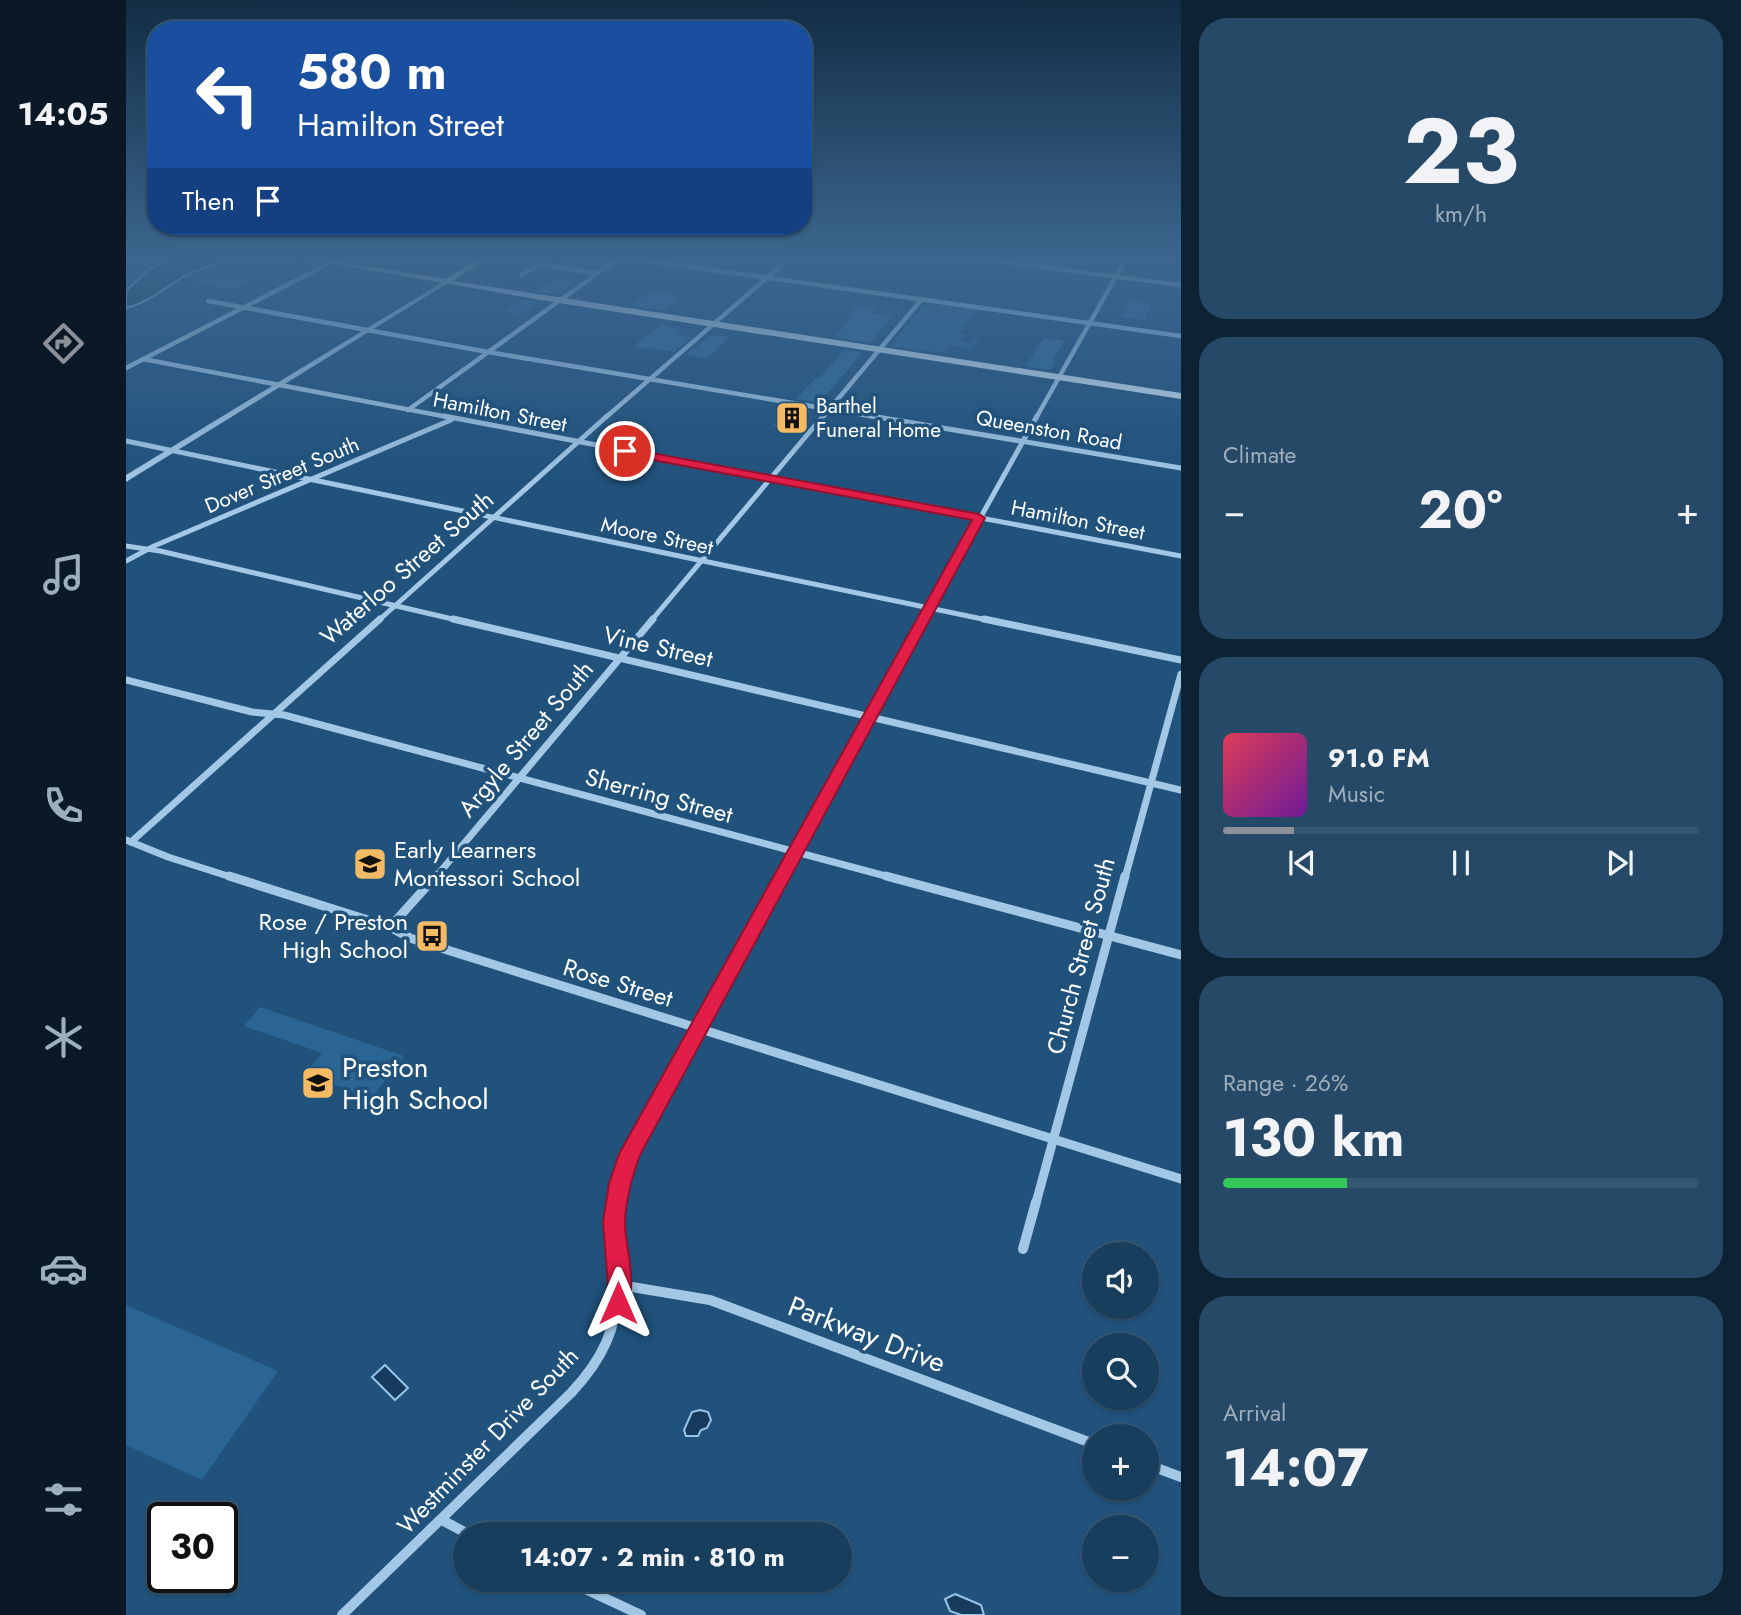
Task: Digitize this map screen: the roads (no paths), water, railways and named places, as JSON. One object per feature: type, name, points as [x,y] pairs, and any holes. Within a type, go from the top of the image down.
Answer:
[{"type":"main road","points":[[765,332],[1181,396]]},
{"type":"street","points":[[126,368],[195,332]]},
{"type":"street","points":[[126,479],[365,332]]},
{"type":"street","name":"Queenston Road","points":[[382,332],[1181,468]]},
{"type":"street","points":[[408,410],[515,332]]},
{"type":"street","name":"Waterloo Street South","points":[[128,841],[702,332]]},
{"type":"street","name":"Argyle Street South","points":[[390,927],[413,904],[894,332]]},
{"type":"street","name":"Westminster Drive South","points":[[342,1615],[442,1520],[589,1373],[608,1341],[620,1285],[614,1222],[620,1184],[630,1154],[1083,332]]},
{"type":"street","points":[[1155,332],[1181,336]]},
{"type":"street","name":"Hamilton Street","points":[[143,359],[1181,556]]},
{"type":"street","name":"Dover Street South","points":[[126,561],[147,549],[452,419]]},
{"type":"street","name":"Moore Street","points":[[126,441],[1181,660]]},
{"type":"street","name":"Vine Street","points":[[126,546],[619,657],[1181,790]]},
{"type":"street","name":"Church Street South","points":[[1023,1249],[1181,674]]},
{"type":"street","name":"Sherring Street","points":[[126,680],[252,712],[284,715],[1181,955]]},
{"type":"street","name":"Rose Street","points":[[128,841],[181,862],[390,927],[417,940],[1181,1179]]},
{"type":"street","name":"Parkway Drive","points":[[620,1285],[710,1300],[1082,1440]]},
{"type":"street","points":[[1159,1468],[1181,1476]]},
{"type":"street","points":[[442,1520],[453,1526]]},
{"type":"street","points":[[592,1592],[641,1615]]},
{"type":"place","name":"Barthel Funeral Home","points":[[792,418]]},
{"type":"place","name":"Early Learners Montessori School","points":[[370,864]]},
{"type":"place","name":"Rose / Preston High School","points":[[432,936]]},
{"type":"place","name":"Preston High School","points":[[318,1083]]}]
